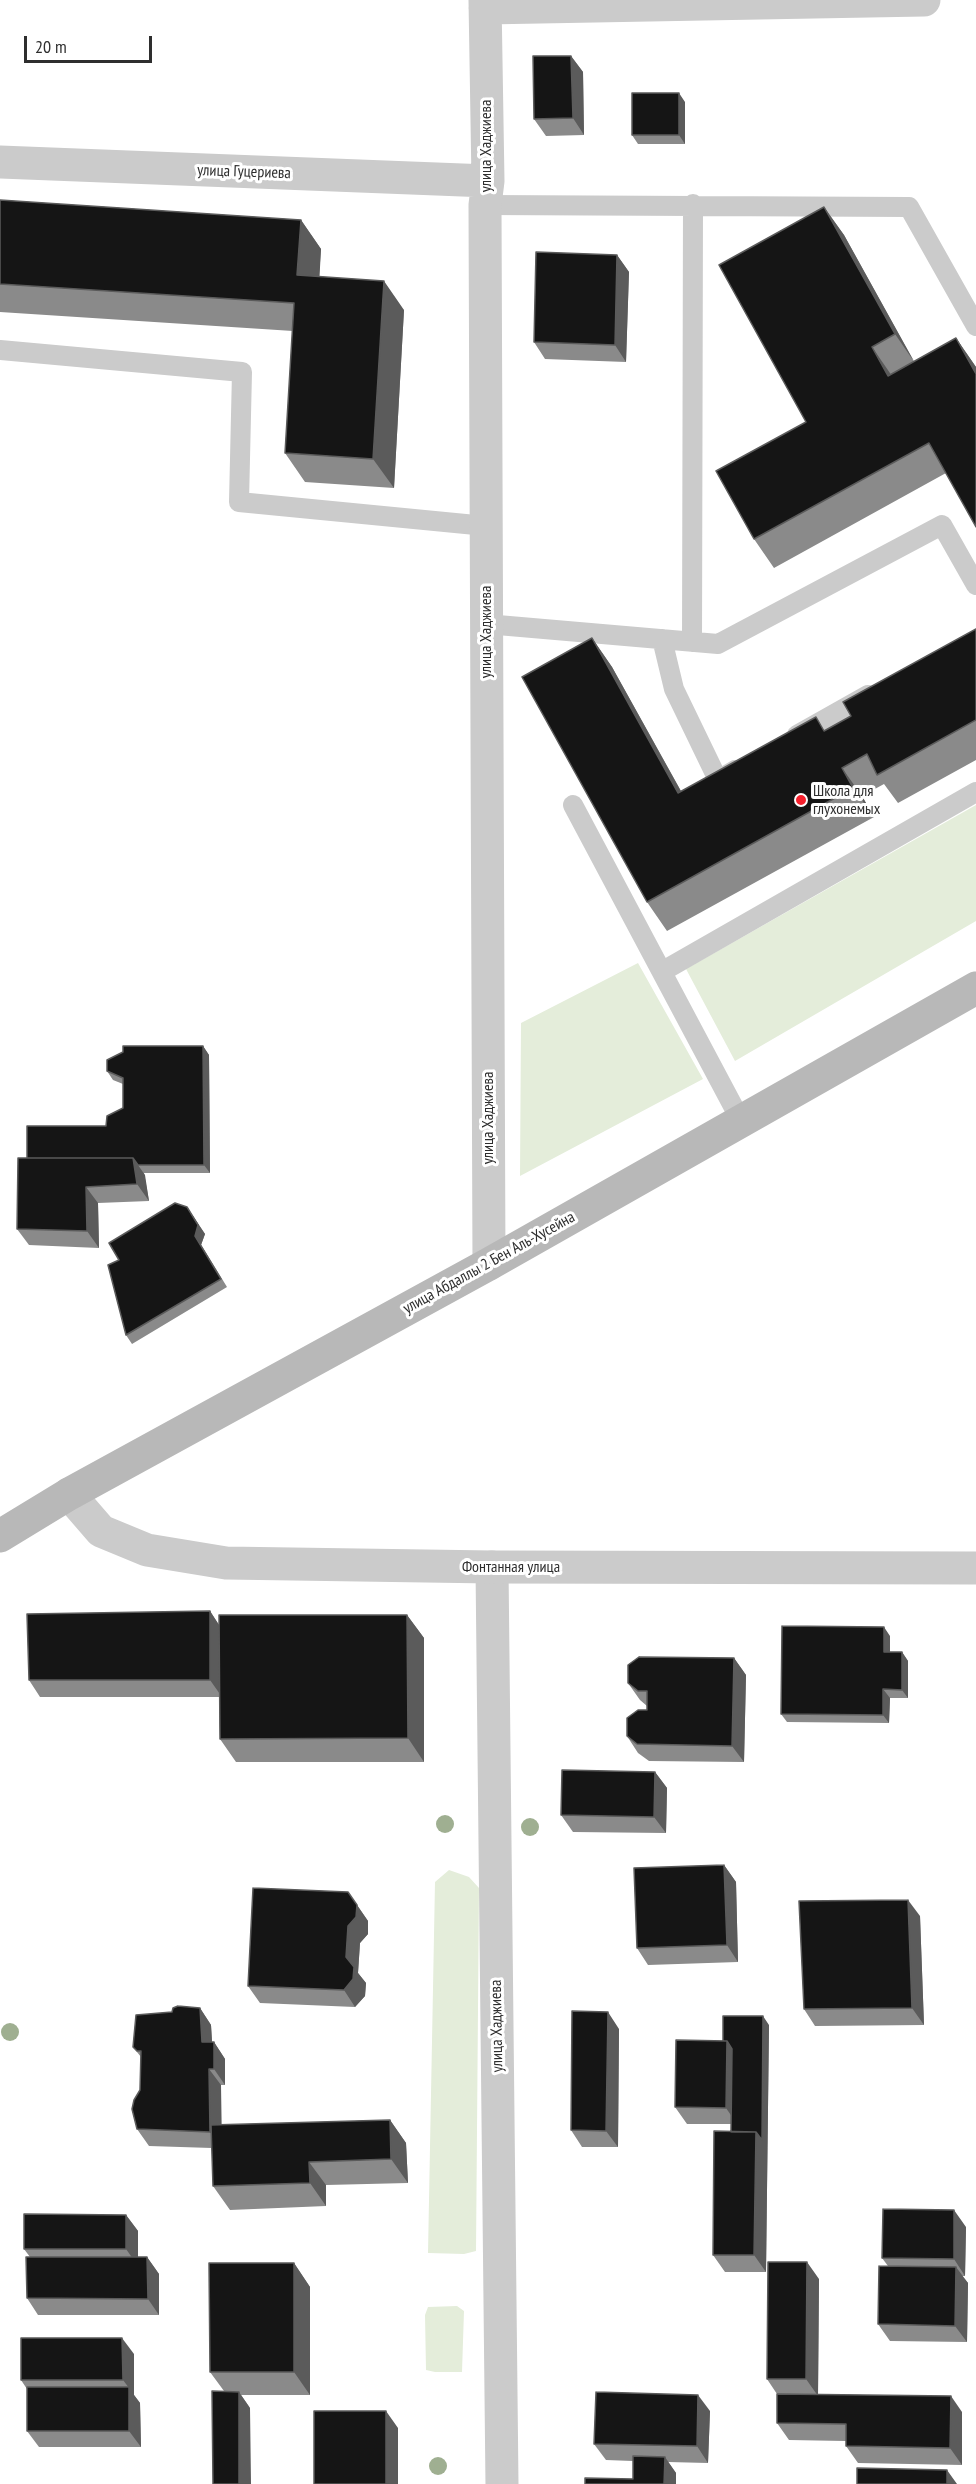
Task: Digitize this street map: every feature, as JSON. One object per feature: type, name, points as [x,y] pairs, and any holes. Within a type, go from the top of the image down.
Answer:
[{"type":"main road","name":"улица Абдаллы 2 Бен Аль-Хусейна","points":[[0,1536],[69,1494],[489,1264],[976,988]]},
{"type":"street","points":[[485,4],[924,0]]},
{"type":"street","name":"улица Хаджиева","points":[[485,4],[489,1264]]},
{"type":"street","name":"улица Гуцериева","points":[[0,162],[487,193]]},
{"type":"street","name":"Фонтанная улица","points":[[69,1494],[101,1532],[147,1550],[226,1563],[492,1567],[976,1568]]},
{"type":"street","name":"улица Хаджиева","points":[[492,1567],[502,2484]]},
{"type":"lane","points":[[487,193],[693,204],[909,207],[976,326]]},
{"type":"lane","points":[[692,642],[693,204]]},
{"type":"lane","points":[[0,351],[242,372],[239,502],[486,526]]},
{"type":"lane","points":[[486,624],[718,644],[942,525],[976,585]]},
{"type":"lane","points":[[662,639],[674,689],[718,780],[749,762]]},
{"type":"lane","points":[[780,745],[883,687]]},
{"type":"lane","points":[[663,971],[976,792]]},
{"type":"lane","points":[[573,805],[741,1121]]},
{"type":"green space","points":[[976,805],[976,921],[735,1061],[686,969]]},
{"type":"green space","points":[[638,963],[703,1079],[520,1176],[521,1023]]},
{"type":"green space","points":[[449,1870],[469,1877],[479,1888],[476,2251],[464,2254],[428,2253],[435,1882]]},
{"type":"green space","points":[[457,2306],[464,2311],[462,2372],[426,2370],[425,2315],[428,2307]]},
{"type":"building","points":[[533,56],[571,56],[573,118],[534,119]]},
{"type":"building","points":[[632,93],[679,93],[679,135],[632,135]]},
{"type":"building","points":[[0,200],[301,220],[297,275],[384,281],[373,459],[285,453],[294,303],[0,284]]},
{"type":"building","points":[[824,207],[895,334],[872,347],[888,376],[956,338],[976,374],[976,527],[929,443],[754,539],[716,471],[806,422],[719,265]]},
{"type":"building","points":[[536,252],[617,255],[615,345],[534,342]]},
{"type":"building","name":"Школа для глухонемых","points":[[976,629],[976,720],[877,775],[867,754],[842,768],[853,788],[647,902],[522,677],[592,638],[678,793],[816,717],[824,731],[851,716],[843,702]]},
{"type":"building","points":[[123,1046],[203,1046],[204,1165],[138,1165],[133,1158],[27,1158],[27,1126],[106,1126],[107,1116],[123,1108],[123,1078],[107,1071],[107,1060],[123,1052]]},
{"type":"building","points":[[18,1158],[133,1158],[137,1184],[86,1187],[87,1231],[17,1229]]},
{"type":"building","points":[[175,1203],[187,1207],[198,1225],[195,1236],[221,1279],[126,1335],[108,1265],[119,1260],[109,1243]]},
{"type":"building","points":[[210,1611],[210,1680],[29,1680],[27,1614]]},
{"type":"building","points":[[219,1615],[407,1615],[408,1738],[220,1739]]},
{"type":"building","points":[[782,1626],[884,1627],[884,1652],[902,1652],[902,1690],[883,1689],[883,1715],[781,1714]]},
{"type":"building","points":[[639,1657],[734,1658],[732,1746],[637,1744],[627,1736],[627,1718],[638,1710],[647,1710],[647,1691],[638,1691],[628,1683],[628,1665]]},
{"type":"building","points":[[562,1770],[655,1772],[654,1817],[561,1815]]},
{"type":"building","points":[[724,1865],[727,1945],[637,1948],[634,1868]]},
{"type":"building","points":[[253,1888],[348,1892],[357,1905],[356,1917],[348,1926],[346,1957],[354,1967],[353,1979],[344,1990],[248,1986]]},
{"type":"building","points":[[908,1900],[912,2008],[804,2009],[799,1901]]},
{"type":"building","points":[[178,2006],[200,2008],[202,2042],[214,2042],[214,2069],[209,2069],[210,2132],[137,2129],[132,2109],[140,2090],[141,2051],[133,2047],[136,2015],[172,2012],[173,2008]]},
{"type":"building","points":[[572,2011],[608,2012],[606,2131],[571,2130]]},
{"type":"building","points":[[723,2016],[763,2016],[762,2140],[756,2132],[731,2132],[732,2049],[727,2041],[723,2041]]},
{"type":"building","points":[[676,2040],[727,2041],[726,2108],[675,2107]]},
{"type":"building","points":[[390,2120],[391,2159],[309,2162],[310,2183],[213,2186],[211,2125]]},
{"type":"building","points":[[714,2131],[756,2132],[754,2255],[713,2255]]},
{"type":"building","points":[[883,2209],[954,2210],[954,2259],[882,2258]]},
{"type":"building","points":[[24,2214],[126,2215],[126,2249],[24,2249]]},
{"type":"building","points":[[26,2257],[147,2257],[148,2299],[27,2298]]},
{"type":"building","points":[[768,2262],[807,2262],[806,2379],[767,2379]]},
{"type":"building","points":[[209,2263],[294,2263],[294,2372],[210,2372]]},
{"type":"building","points":[[879,2266],[956,2267],[955,2326],[878,2324]]},
{"type":"building","points":[[21,2338],[122,2338],[123,2380],[21,2380]]},
{"type":"building","points":[[27,2387],[129,2387],[129,2431],[27,2431]]},
{"type":"building","points":[[212,2391],[239,2392],[239,2484],[213,2484]]},
{"type":"building","points":[[596,2392],[698,2395],[697,2446],[594,2444]]},
{"type":"building","points":[[777,2394],[951,2396],[950,2448],[846,2446],[846,2424],[777,2423]]},
{"type":"building","points":[[314,2411],[386,2411],[386,2484],[314,2484]]},
{"type":"building","points":[[633,2456],[665,2457],[664,2484],[585,2484],[585,2478],[633,2479]]},
{"type":"building","points":[[857,2468],[947,2470],[947,2484],[857,2484]]},
{"type":"place","name":"Школа для глухонемых","points":[[801,800]]}]
